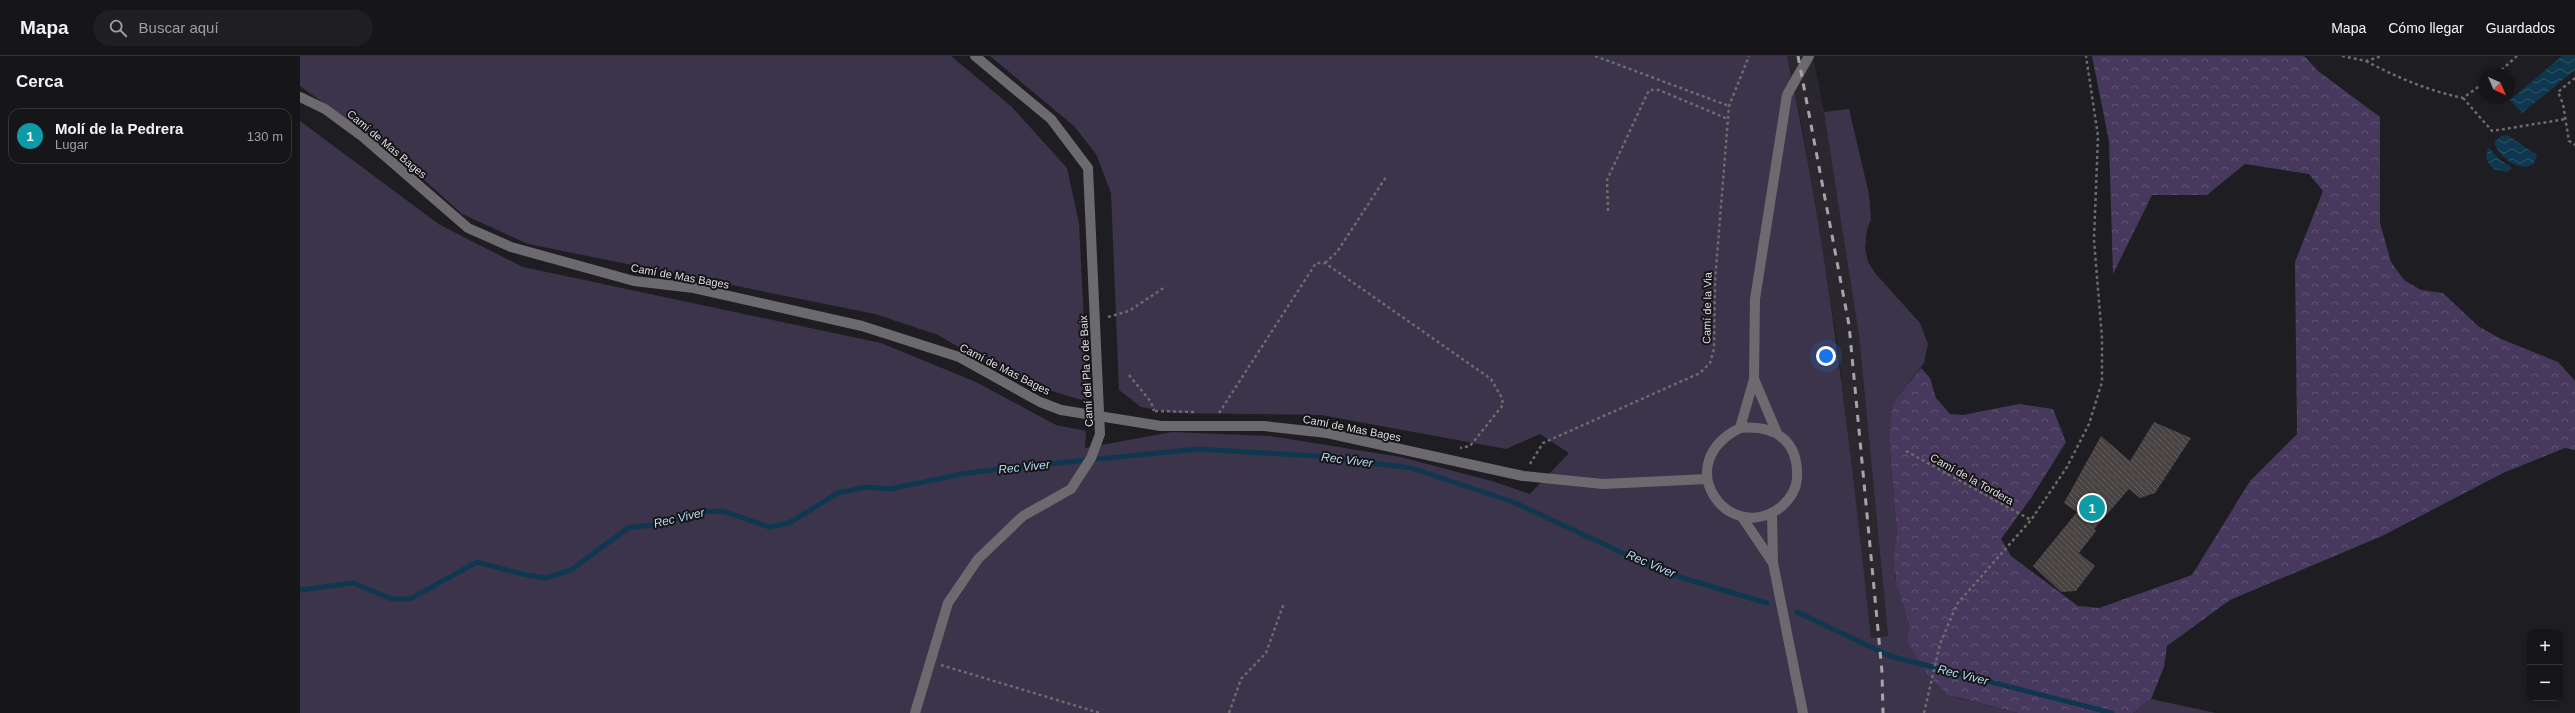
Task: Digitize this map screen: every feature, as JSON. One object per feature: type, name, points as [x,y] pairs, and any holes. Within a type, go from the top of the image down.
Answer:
[{"type":"street","name":"Camí del Pla o de Baix","points":[[915,713],[948,603],[978,559],[1023,516],[1071,489],[1091,458],[1100,434],[1088,168],[1051,119],[975,56]]},
{"type":"street","points":[[1740,428],[1754,379],[1755,299],[1787,95],[1809,56]]},
{"type":"street","name":"Camí de Mas Bages","points":[[300,97],[325,109],[363,137],[468,228],[511,247],[634,281],[694,288],[862,326],[959,357],[1040,402],[1060,410],[1161,426],[1264,426],[1327,433],[1522,476],[1603,484],[1707,479]]},
{"type":"street","points":[[1754,379],[1777,433]]},
{"type":"street","points":[[1759,426],[1777,433],[1791,446],[1798,464],[1797,484],[1788,501],[1772,513],[1757,518],[1742,517],[1726,509],[1713,496],[1707,479],[1707,462],[1714,447],[1725,435],[1740,428],[1759,426]]},
{"type":"street","points":[[1772,513],[1773,563],[1803,713]]},
{"type":"street","points":[[1742,517],[1773,563]]},
{"type":"path","points":[[1595,56],[1728,106]]},
{"type":"path","name":"Camí de la Via","points":[[1522,476],[1543,443],[1700,373],[1710,363],[1714,349],[1715,281],[1728,106],[1749,56]]},
{"type":"path","points":[[1924,713],[1940,644],[1957,604],[2031,520],[2067,467],[2089,424],[2102,382],[2102,338],[2094,240],[2098,136],[2086,56]]},
{"type":"path","points":[[2342,56],[2366,61],[2388,72],[2446,94],[2463,98],[2492,131],[2566,119]]},
{"type":"path","points":[[2366,61],[2382,56]]},
{"type":"path","points":[[2504,68],[2517,56]]},
{"type":"path","points":[[2575,78],[2558,92],[2566,119],[2569,141],[2575,145]]},
{"type":"path","points":[[2463,98],[2479,86]]},
{"type":"path","points":[[1608,211],[1607,180],[1649,90],[1659,90],[1728,119]]},
{"type":"path","points":[[1325,263],[1337,252],[1386,177]]},
{"type":"path","points":[[1219,413],[1316,263],[1325,263],[1491,380],[1502,398],[1503,405],[1470,446],[1455,447]]},
{"type":"path","points":[[1096,320],[1130,311],[1165,287]]},
{"type":"path","points":[[1129,375],[1152,402],[1154,411]]},
{"type":"path","points":[[1148,411],[1200,412]]},
{"type":"path","points":[[1212,413],[1227,414]]},
{"type":"path","name":"Camí de la Tordera","points":[[1906,451],[2031,520]]},
{"type":"path","points":[[1229,713],[1241,679],[1266,653],[1284,602]]},
{"type":"path","points":[[931,662],[1100,713]]},
{"type":"shaded area","points":[[300,56],[951,56],[1012,107],[1067,168],[1079,223],[1088,402],[1013,379],[938,335],[875,314],[528,244],[462,214],[401,159],[300,86]]},
{"type":"shaded area","points":[[990,56],[1787,56],[1802,128],[1826,273],[1855,492],[1871,638],[1888,636],[1859,335],[1824,112],[1849,109],[1869,194],[1871,219],[1867,230],[1865,248],[1868,262],[1875,273],[1920,323],[1928,344],[1924,363],[1899,395],[1889,439],[1897,534],[1895,577],[1909,624],[1907,642],[1954,697],[2018,713],[300,713],[300,121],[440,225],[523,267],[881,343],[976,382],[1056,425],[1086,431],[1085,448],[1172,432],[1270,436],[1401,457],[1495,482],[1530,494],[1569,453],[1540,434],[1506,449],[1321,415],[1174,413],[1141,407],[1119,390],[1111,193],[1096,154],[1074,126]]},
{"type":"shaded area","points":[[1787,56],[1813,56],[1833,157],[1859,335],[1888,636],[1871,639],[1837,341],[1802,127]]},
{"type":"shaded area","points":[[2151,699],[2216,713],[2133,713]]},
{"type":"green space","points":[[2092,56],[2304,56],[2318,71],[2380,117],[2380,223],[2391,262],[2404,280],[2421,290],[2443,293],[2478,326],[2501,339],[2558,362],[2575,381],[2575,450],[2565,448],[2503,473],[2382,536],[2230,600],[2167,646],[2164,667],[2151,699],[2133,713],[2018,713],[1948,695],[1928,675],[1907,642],[1909,624],[1896,582],[1894,558],[1897,534],[1889,439],[1893,406],[1899,395],[1921,368],[1930,378],[1936,398],[1950,414],[1963,415],[2019,404],[2053,409],[2066,442],[2031,498],[2001,539],[2011,556],[2078,606],[2099,608],[2192,575],[2250,481],[2297,434],[2295,262],[2323,191],[2309,174],[2245,164],[2207,195],[2152,195],[2113,274],[2109,141]]},
{"type":"water","points":[[2562,56],[2575,56],[2575,70],[2522,113],[2514,104],[2515,104],[2515,96]]},
{"type":"water","points":[[2507,135],[2537,155],[2534,163],[2529,166],[2522,167],[2515,165],[2502,155],[2494,142],[2501,136]]},
{"type":"water","points":[[2488,147],[2500,160],[2512,168],[2506,172],[2493,169],[2486,159]]},
{"type":"building","points":[[2154,422],[2191,438],[2155,493],[2140,498],[2129,489],[2094,529],[2096,531],[2079,553],[2095,566],[2076,591],[2061,592],[2033,566],[2077,512],[2064,503],[2101,436],[2130,461]]},
{"type":"waterway","name":"Rec Viver","points":[[300,590],[353,583],[392,599],[410,599],[477,562],[522,574],[546,578],[571,570],[628,528],[658,524],[697,512],[723,511],[769,527],[789,523],[838,493],[867,487],[890,489],[961,474],[999,469],[1198,449],[1316,456],[1411,468],[1513,502],[1666,573],[1767,603]]},
{"type":"waterway","name":"Rec Viver","points":[[1797,612],[1890,656],[2112,713]]},
{"type":"railway","points":[[1798,56],[1849,325],[1882,672],[1883,713]]},
{"type":"place","name":"Molí de la Pedrera","points":[[2092,508]]}]
